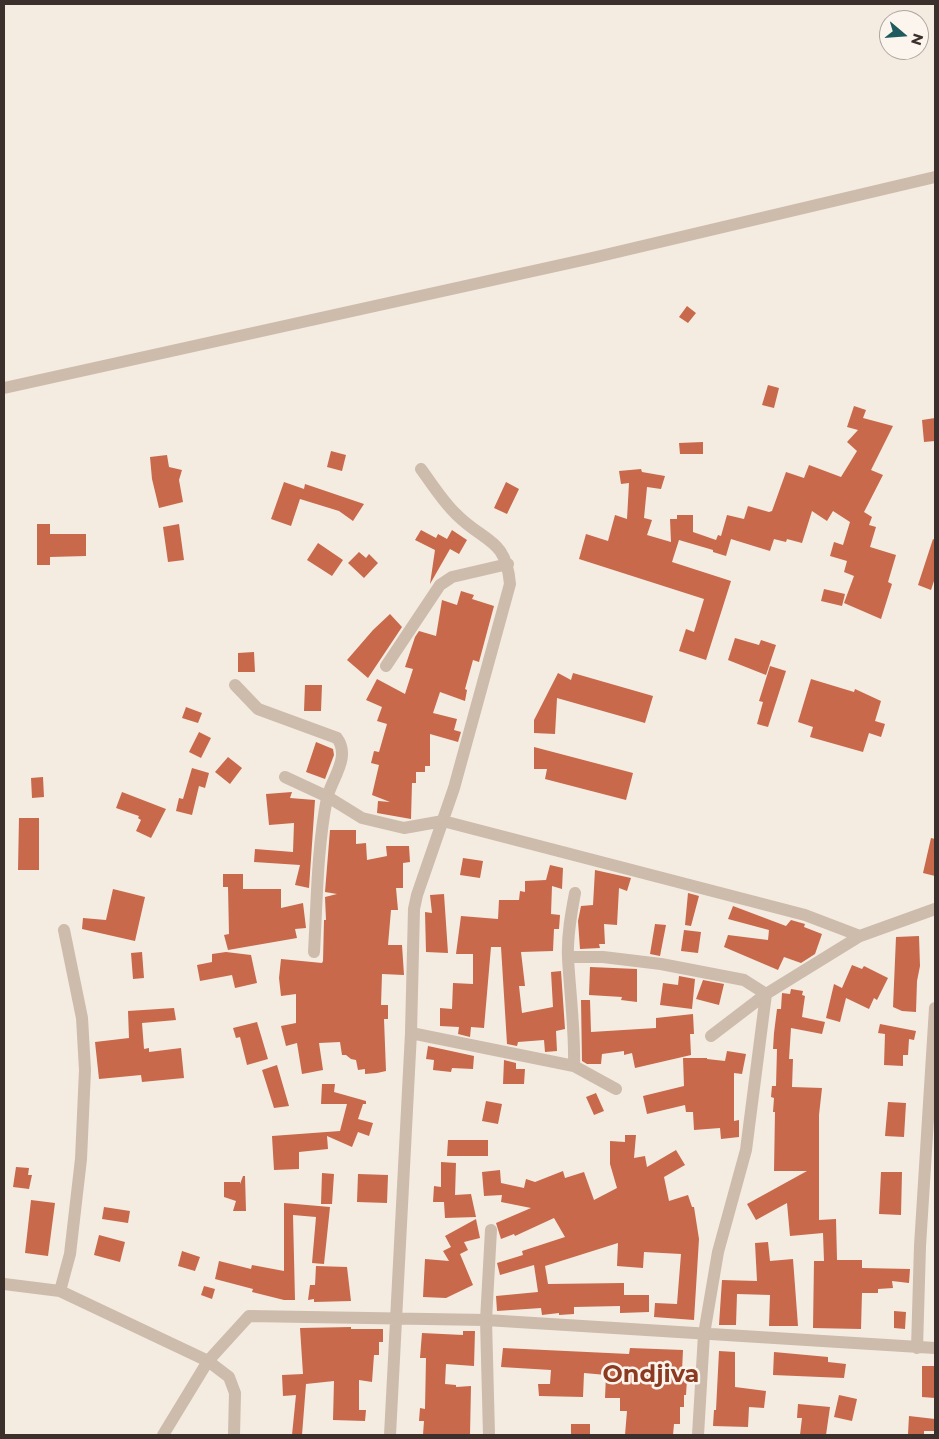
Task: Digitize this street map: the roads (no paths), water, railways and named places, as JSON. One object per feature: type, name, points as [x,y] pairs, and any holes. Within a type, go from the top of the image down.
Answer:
[{"type":"street","points":[[4,388],[592,258],[935,177]]},
{"type":"street","points":[[390,1435],[411,1033],[414,909],[443,821],[488,670],[510,584],[508,564],[501,550],[456,514],[421,469]]},
{"type":"street","points":[[386,666],[440,585],[452,577],[508,564]]},
{"type":"street","points":[[235,685],[258,709],[337,738],[343,746],[344,754],[328,797],[320,850],[314,952]]},
{"type":"street","points":[[285,777],[328,797],[362,818],[404,828],[443,821],[805,915],[860,936]]},
{"type":"street","points":[[574,1066],[575,1031],[568,957],[569,927],[575,893]]},
{"type":"street","points":[[711,1036],[766,994],[860,936],[935,909]]},
{"type":"street","points":[[60,1292],[72,1245],[81,1159],[85,1070],[82,1018],[64,930]]},
{"type":"street","points":[[568,957],[603,957],[661,964],[744,980],[766,994]]},
{"type":"street","points":[[698,1435],[704,1334],[718,1252],[746,1150],[766,994]]},
{"type":"street","points":[[917,1348],[920,1246],[935,1008]]},
{"type":"street","points":[[411,1033],[574,1066],[616,1089]]},
{"type":"street","points":[[489,1435],[486,1320],[491,1230]]},
{"type":"street","points":[[4,1284],[60,1292],[208,1361],[229,1377],[235,1393],[234,1435]]},
{"type":"street","points":[[164,1435],[208,1361],[249,1316],[486,1320],[935,1348]]},
{"type":"district","name":"Ondjiva","points":[[651,1375]]}]
